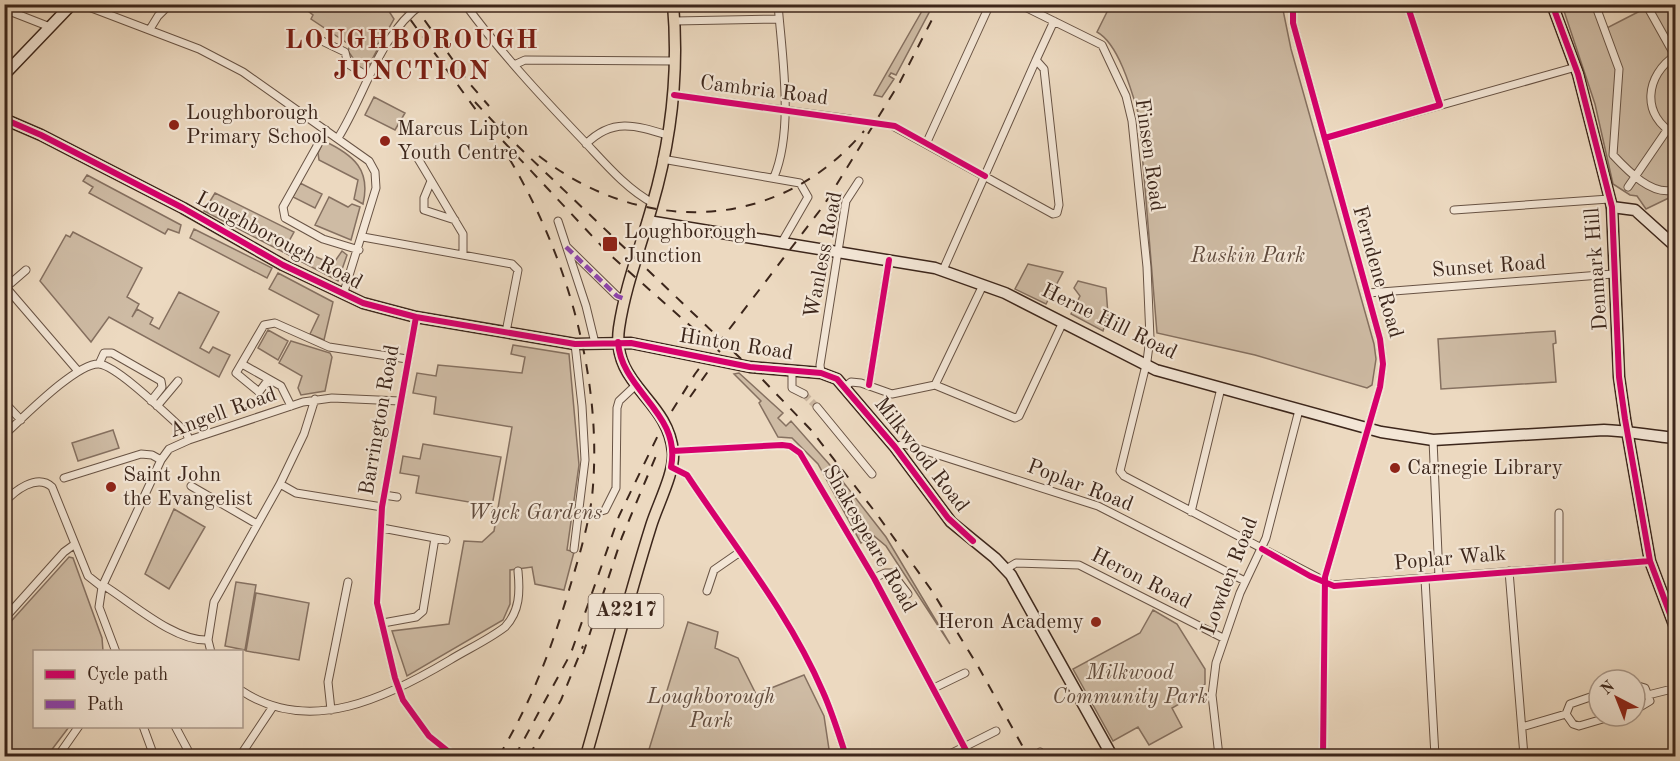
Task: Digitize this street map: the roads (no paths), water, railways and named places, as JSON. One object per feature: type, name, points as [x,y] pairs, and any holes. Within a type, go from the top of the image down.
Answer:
[{"type":"main road","name":"A2217","points":[[586,756],[642,557],[671,467],[673,451],[668,430],[658,411],[636,385],[619,359],[618,342],[625,299],[653,203],[663,159],[674,95],[675,21],[673,4]]},
{"type":"main road","name":"Denmark Hill","points":[[1552,4],[1576,67],[1610,203],[1619,377],[1627,430],[1650,561],[1673,615],[1676,630]]},
{"type":"street","points":[[4,75],[72,4]]},
{"type":"street","points":[[81,4],[199,49],[243,72],[363,154],[375,172],[376,188],[359,250],[343,295]]},
{"type":"street","points":[[150,29],[158,16],[170,4]]},
{"type":"street","points":[[338,138],[369,77],[403,21],[422,4]]},
{"type":"street","points":[[465,4],[514,65],[586,144],[641,197],[653,203]]},
{"type":"street","points":[[774,177],[785,112],[778,4]]},
{"type":"street","points":[[926,144],[990,4]]},
{"type":"street","name":"Finsen Road","points":[[1019,4],[1102,45],[1130,110],[1147,267],[1150,338],[1146,366],[1121,474]]},
{"type":"street","name":"Ferndene Road","points":[[1293,4],[1293,23],[1368,293],[1380,339],[1383,364],[1382,378],[1325,583],[1323,756]]},
{"type":"street","points":[[1407,4],[1440,105]]},
{"type":"street","points":[[1595,4],[1619,69],[1613,155],[1636,176],[1663,192],[1676,189]]},
{"type":"street","points":[[1646,4],[1675,55],[1656,73],[1650,93],[1654,114],[1667,130],[1676,135]]},
{"type":"street","points":[[4,9],[50,27]]},
{"type":"street","points":[[675,21],[779,18]]},
{"type":"street","points":[[943,270],[1054,21]]},
{"type":"street","points":[[320,40],[345,52],[348,64],[369,77]]},
{"type":"street","points":[[514,65],[525,60],[675,61]]},
{"type":"street","points":[[892,126],[1053,214],[1057,213],[1059,205],[1044,69],[1036,60]]},
{"type":"street","points":[[1325,138],[1576,67]]},
{"type":"street","name":"Cambria Road","points":[[674,95],[785,112],[850,119]]},
{"type":"street","name":"Loughborough Road","points":[[4,119],[41,135],[183,208],[343,295],[363,303],[416,317],[575,344],[618,342]]},
{"type":"street","points":[[586,144],[601,130],[612,126],[640,127],[667,135]]},
{"type":"street","points":[[326,130],[283,207],[285,218],[330,241],[359,250]]},
{"type":"street","points":[[1628,187],[1667,130]]},
{"type":"street","points":[[417,157],[463,234],[463,254]]},
{"type":"street","points":[[663,159],[800,183],[808,197],[782,242]]},
{"type":"street","points":[[431,181],[423,202],[424,210],[454,220]]},
{"type":"street","name":"Wanless Road","points":[[821,373],[820,365],[846,201],[859,181]]},
{"type":"street","points":[[1454,210],[1610,203],[1635,210],[1676,248]]},
{"type":"street","points":[[558,220],[586,306],[595,343]]},
{"type":"street","name":"Herne Hill Road","points":[[648,221],[943,270],[983,285],[1064,322],[1146,366],[1368,429],[1432,440],[1627,430],[1646,436],[1676,438]]},
{"type":"street","points":[[363,237],[512,264],[518,270],[506,332]]},
{"type":"street","points":[[566,247],[617,296],[625,299]]},
{"type":"street","points":[[869,385],[889,260]]},
{"type":"street","points":[[26,270],[11,283],[4,285],[78,371]]},
{"type":"street","name":"Sunset Road","points":[[1368,293],[1613,274]]},
{"type":"street","points":[[983,285],[935,384],[1012,418],[1017,417],[1064,322]]},
{"type":"street","name":"Barrington Road","points":[[416,317],[382,507],[377,603],[399,689],[421,727],[437,744],[454,756]]},
{"type":"street","points":[[268,380],[259,392],[236,373],[264,325],[275,323],[329,347],[407,360]]},
{"type":"street","name":"Hinton Road","points":[[618,342],[750,367],[821,373],[837,379],[846,386],[855,382],[892,394],[935,384]]},
{"type":"street","points":[[574,549],[585,460],[575,344]]},
{"type":"street","points":[[99,364],[105,353],[112,353],[160,381],[162,387],[154,404]]},
{"type":"street","points":[[4,435],[78,371],[99,364],[116,371],[186,432],[189,440]]},
{"type":"street","points":[[242,364],[281,386],[291,406]]},
{"type":"street","points":[[792,372],[792,388],[804,394]]},
{"type":"street","points":[[154,404],[178,381]]},
{"type":"street","points":[[598,512],[605,510],[616,488],[619,401],[636,385]]},
{"type":"street","name":"Milkwood Road","points":[[846,386],[951,522],[1006,569],[1112,756]]},
{"type":"street","points":[[1191,512],[1221,388]]},
{"type":"street","points":[[211,650],[208,640],[214,602],[280,484],[304,434],[315,399]]},
{"type":"street","name":"Angell Road","points":[[64,478],[141,454],[152,455],[160,460],[169,449],[189,440],[315,399],[400,401]]},
{"type":"street","points":[[4,402],[21,420]]},
{"type":"street","points":[[817,408],[872,474]]},
{"type":"street","name":"Lowden Road","points":[[1219,756],[1212,695],[1223,638],[1245,581],[1262,549],[1299,410]]},
{"type":"street","points":[[1432,440],[1439,577]]},
{"type":"street","points":[[393,444],[401,446]]},
{"type":"street","name":"Poplar Road","points":[[895,447],[904,444],[1092,503],[1245,581]]},
{"type":"street","name":"Shakespeare Road","points":[[673,451],[782,445],[796,449],[874,578],[969,756]]},
{"type":"street","points":[[116,650],[99,607],[103,586],[160,460]]},
{"type":"street","points":[[671,467],[687,475],[782,616],[824,693],[846,756]]},
{"type":"street","name":"Poplar Walk","points":[[1121,474],[1325,583],[1339,586],[1559,566],[1650,561]]},
{"type":"street","points":[[4,503],[21,488],[37,482],[48,484],[55,492],[90,579],[166,627],[208,640]]},
{"type":"street","points":[[280,484],[296,492],[382,507]]},
{"type":"street","points":[[191,486],[257,524]]},
{"type":"street","points":[[384,495],[397,497]]},
{"type":"street","points":[[1559,513],[1559,566]]},
{"type":"street","points":[[381,528],[446,540]]},
{"type":"street","points":[[382,623],[416,617],[423,611],[435,538]]},
{"type":"street","points":[[4,619],[64,552],[75,544]]},
{"type":"street","points":[[707,591],[714,570],[740,552]]},
{"type":"street","name":"Heron Road","points":[[1006,569],[1016,563],[1079,565],[1223,638]]},
{"type":"street","points":[[243,692],[272,708],[313,712],[330,710],[399,689],[494,634],[510,621],[519,599],[518,571]]},
{"type":"street","points":[[1509,571],[1524,756]]},
{"type":"street","points":[[874,578],[885,573],[892,573],[908,594]]},
{"type":"street","points":[[1425,579],[1435,756]]},
{"type":"street","points":[[330,710],[328,682],[348,582]]},
{"type":"street","points":[[934,688],[965,673]]},
{"type":"street","points":[[1647,705],[1650,701],[1648,695],[1674,690],[1676,680]]},
{"type":"street","points":[[1587,697],[1576,700],[1567,708],[1566,714],[1573,724],[1579,726],[1587,724]]},
{"type":"street","points":[[240,756],[272,708]]},
{"type":"street","points":[[1522,727],[1566,714]]},
{"type":"street","points":[[58,756],[78,728]]},
{"type":"street","points":[[144,728],[154,756]]},
{"type":"street","points":[[176,728],[191,756]]},
{"type":"street","points":[[946,756],[996,731]]},
{"type":"tunnel","points":[[804,394],[817,407]]},
{"type":"railway","points":[[399,4],[476,110]]},
{"type":"railway","points":[[413,4],[470,84],[489,106]]},
{"type":"railway","points":[[515,756],[571,653],[619,516],[662,427],[695,374],[824,205],[900,82],[940,4]]},
{"type":"railway","points":[[475,102],[502,131],[760,377],[811,430],[876,513],[932,591],[979,668],[1028,756]]},
{"type":"railway","points":[[539,156],[579,182],[621,200],[664,210],[708,212],[751,205],[791,189],[830,165],[864,131]]},
{"type":"railway","points":[[503,141],[609,254],[720,352]]},
{"type":"railway","points":[[499,756],[531,695],[562,613],[588,520],[592,497],[594,453],[592,409],[586,364],[576,320],[547,234],[507,155]]},
{"type":"railway","points":[[690,397],[716,360]]},
{"type":"railway","points":[[583,654],[622,537],[658,451]]},
{"type":"railway","points":[[529,756],[561,700],[583,646]]},
{"type":"place","name":"Loughborough Primary School","points":[[174,125]]},
{"type":"place","name":"Marcus Lipton Youth Centre","points":[[385,141]]},
{"type":"place","name":"Loughborough Junction","points":[[610,244]]},
{"type":"place","name":"Carnegie Library","points":[[1395,468]]},
{"type":"place","name":"Saint John the Evangelist","points":[[111,487]]},
{"type":"place","name":"Heron Academy","points":[[1096,622]]},
{"type":"district","name":"LOUGHBOROUGH JUNCTION","points":[[412,56]]},
{"type":"park label","name":"Ruskin Park","points":[[1248,256]]},
{"type":"park label","name":"Wyck Gardens","points":[[535,513]]},
{"type":"park label","name":"Milkwood Community Park","points":[[1130,685]]},
{"type":"park label","name":"Loughborough Park","points":[[711,709]]}]
